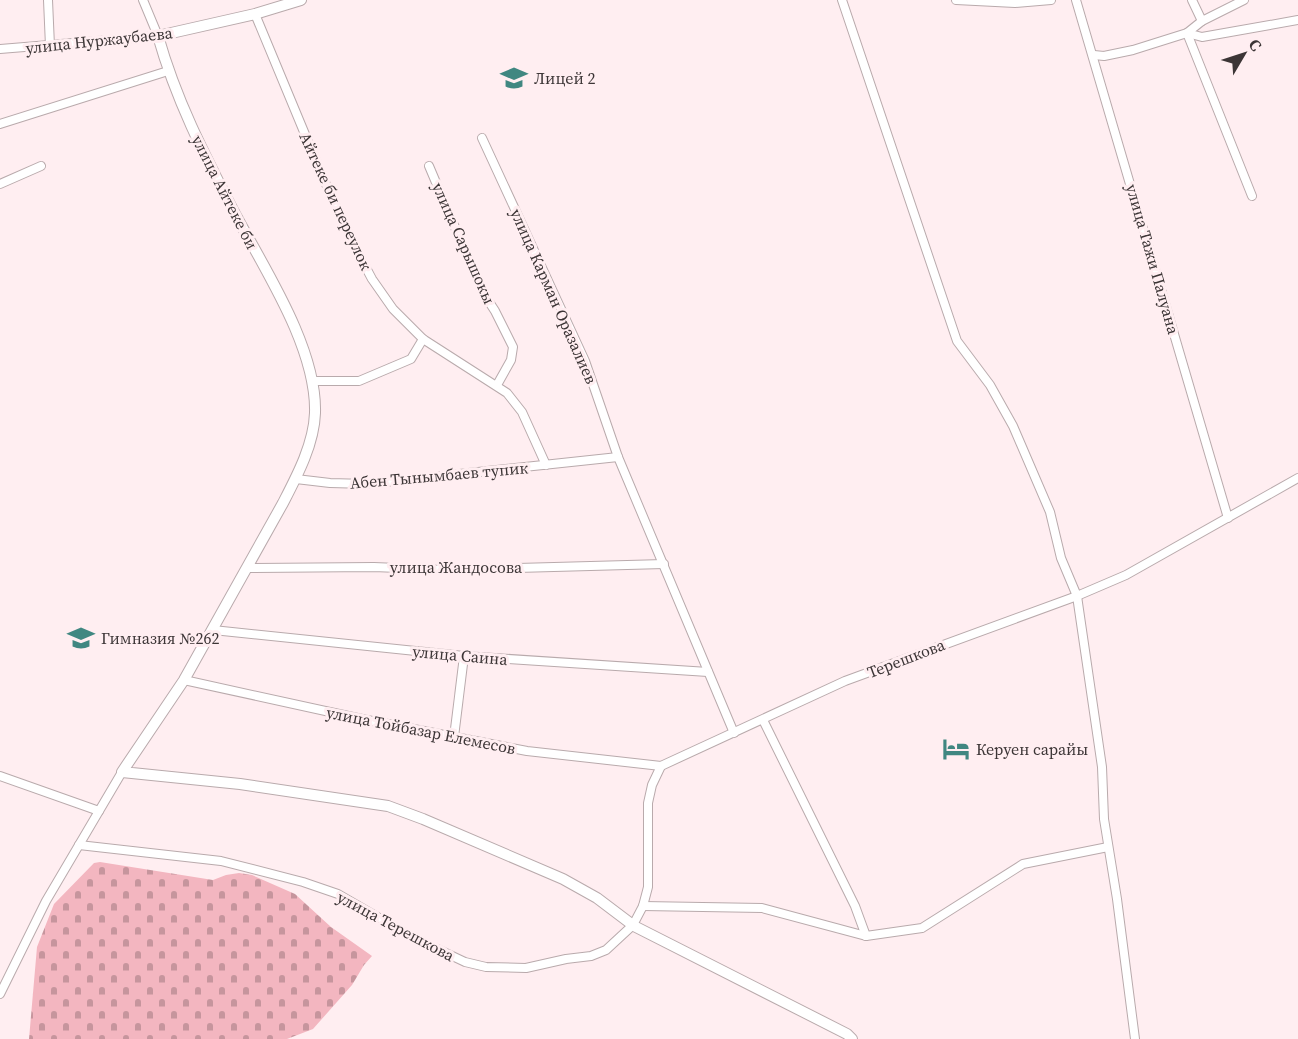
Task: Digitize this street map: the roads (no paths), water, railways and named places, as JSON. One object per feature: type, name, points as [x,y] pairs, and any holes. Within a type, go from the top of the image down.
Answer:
[{"type":"street","points":[[48,0],[50,46]]},
{"type":"street","name":"улица Айтеке би","points":[[122,772],[184,680],[296,479],[311,436],[315,414],[312,381],[292,321],[184,113],[158,36],[143,0]]},
{"type":"street","name":"улица Нуржаубаева","points":[[0,49],[158,36],[255,14],[301,0]]},
{"type":"street","points":[[842,0],[957,341],[990,385],[1013,426],[1050,512],[1061,558],[1077,596],[1102,767],[1104,819],[1135,1039]]},
{"type":"street","points":[[956,0],[1015,3],[1051,0]]},
{"type":"street","name":"улица Тажи Палуана","points":[[1076,0],[1228,518]]},
{"type":"street","points":[[1192,0],[1202,21]]},
{"type":"street","points":[[1094,56],[1133,50],[1187,33],[1202,21],[1244,0]]},
{"type":"street","name":"Айтеке би переулок","points":[[255,14],[320,170],[372,279],[393,309],[423,339],[497,385],[516,403],[546,465]]},
{"type":"street","points":[[1187,33],[1202,38],[1298,20]]},
{"type":"street","points":[[1187,33],[1252,196]]},
{"type":"street","points":[[0,124],[168,71]]},
{"type":"street","name":"улица Карман Оразалиев","points":[[482,138],[585,361],[618,457],[734,733]]},
{"type":"street","points":[[0,184],[40,166]]},
{"type":"street","name":"улица Сарышокы","points":[[429,166],[482,291],[513,347],[512,360],[497,385]]},
{"type":"street","points":[[312,381],[359,381],[411,359],[423,339]]},
{"type":"street","name":"Абен Тынымбаев тупик","points":[[296,479],[367,484],[618,457]]},
{"type":"street","name":"Терешкова","points":[[661,766],[845,681],[1077,596],[1126,575],[1298,478]]},
{"type":"street","name":"улица Жандосова","points":[[248,568],[374,567],[445,570],[664,564]]},
{"type":"street","name":"улица Саина","points":[[213,630],[464,656],[708,672]]},
{"type":"street","points":[[454,737],[464,656]]},
{"type":"street","name":"улица Тойбазар Елемесов","points":[[184,680],[527,751],[661,766]]},
{"type":"street","points":[[763,720],[855,906],[866,936]]},
{"type":"street","points":[[633,925],[643,906],[648,887],[648,804],[652,785],[661,766]]},
{"type":"street","points":[[0,994],[46,901],[122,772],[240,784],[388,806],[563,879],[597,898],[633,925],[848,1034],[852,1039]]},
{"type":"street","points":[[0,776],[99,811]]},
{"type":"street","name":"улица Терешкова","points":[[79,845],[221,861],[303,882],[338,894],[412,937],[465,962],[486,967],[526,968],[591,956],[606,950],[633,925]]},
{"type":"street","points":[[643,906],[762,908],[866,936],[922,928],[1023,864],[1108,847]]},
{"type":"place","name":"Лицей 2","points":[[514,78]]},
{"type":"place","name":"Гимназия №262","points":[[81,638]]},
{"type":"place","name":"Керуен сарайы","points":[[956,749]]}]
